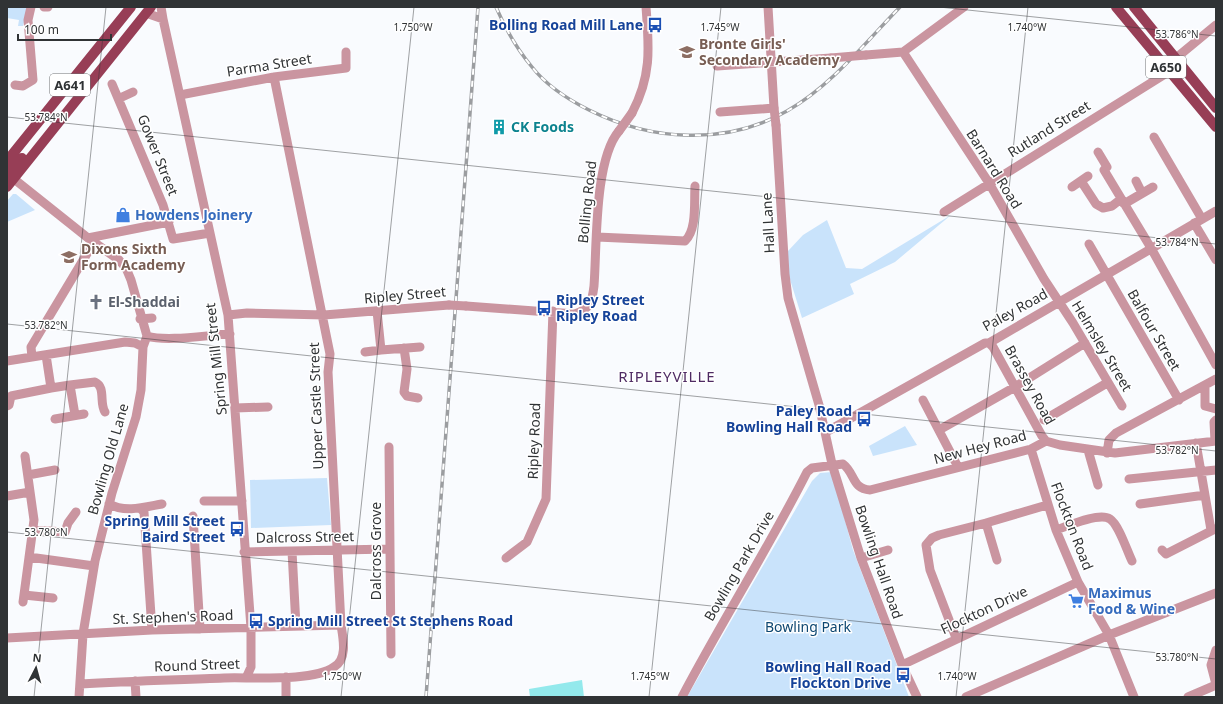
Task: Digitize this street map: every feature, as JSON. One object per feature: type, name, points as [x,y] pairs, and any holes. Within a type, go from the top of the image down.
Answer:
[{"type":"main road","name":"A650","points":[[1116,7],[1216,127]]},
{"type":"main road","name":"A650","points":[[1134,7],[1216,108]]},
{"type":"main road","name":"A641","points":[[7,161],[131,8]]},
{"type":"main road","name":"A641","points":[[8,180],[40,146],[149,10]]},
{"type":"street","points":[[15,85],[23,86],[35,79],[28,20],[31,7]]},
{"type":"street","name":"Spring Mill Street","points":[[161,7],[228,315],[242,501],[244,552],[251,628],[251,667],[246,678]]},
{"type":"street","name":"Bolling Road","points":[[584,311],[592,300],[602,172],[614,136],[632,113],[648,71],[649,45],[646,7]]},
{"type":"street","name":"Hall Lane","points":[[768,7],[784,274],[788,298],[826,432]]},
{"type":"street","points":[[717,66],[903,52],[964,7]]},
{"type":"street","points":[[149,10],[163,19]]},
{"type":"street","points":[[1176,58],[1216,25]]},
{"type":"street","name":"Parma Street","points":[[180,95],[274,77],[346,68],[346,52]]},
{"type":"street","name":"Barnard Road","points":[[903,52],[989,183],[1044,279],[1059,301]]},
{"type":"street","name":"Rutland Street","points":[[944,212],[1170,71]]},
{"type":"street","name":"Upper Castle Street","points":[[274,77],[324,315],[330,354],[328,372],[341,625],[344,640],[342,656],[336,666],[326,672],[314,674]]},
{"type":"street","name":"Gower Street","points":[[112,84],[120,98],[168,222],[173,240],[210,233]]},
{"type":"street","points":[[120,98],[133,92]]},
{"type":"street","points":[[720,112],[774,108]]},
{"type":"street","points":[[1154,137],[1198,221],[1216,260]]},
{"type":"street","points":[[1098,152],[1108,167],[1104,170],[1152,248],[1216,365]]},
{"type":"street","points":[[1072,186],[1085,179],[1096,204],[1103,208],[1112,206],[1153,187]]},
{"type":"street","points":[[8,180],[119,260],[126,268],[135,294],[140,319],[146,336],[153,338],[173,338],[230,334]]},
{"type":"street","points":[[1136,181],[1142,193]]},
{"type":"street","points":[[597,237],[685,241],[690,236],[692,229],[695,186]]},
{"type":"street","name":"Paley Road","points":[[826,432],[985,343],[989,343],[1105,274],[1216,211]]},
{"type":"street","points":[[32,357],[31,347],[91,240],[168,222]]},
{"type":"street","name":"Balfour Street","points":[[1089,244],[1179,400]]},
{"type":"street","name":"Helmsley Street","points":[[1059,301],[1122,406]]},
{"type":"street","name":"Ripley Street","points":[[228,315],[247,313],[324,315],[449,305],[553,311],[575,314],[584,311]]},
{"type":"street","points":[[377,311],[381,350]]},
{"type":"street","name":"Ripley Road","points":[[506,558],[527,542],[546,499],[553,311]]},
{"type":"street","points":[[140,319],[152,318]]},
{"type":"street","name":"Bowling Old Lane","points":[[79,697],[83,634],[94,566],[109,504],[136,417],[141,390],[143,347],[146,336]]},
{"type":"street","points":[[7,361],[125,342],[135,343],[143,347]]},
{"type":"street","name":"Brassey Road","points":[[989,343],[993,347],[1032,420],[1046,441]]},
{"type":"street","points":[[939,430],[1015,387],[1085,343]]},
{"type":"street","points":[[365,352],[420,347]]},
{"type":"street","points":[[404,348],[407,369],[404,392],[406,396],[418,398]]},
{"type":"street","points":[[46,355],[51,388]]},
{"type":"street","points":[[1108,452],[1109,440],[1116,433],[1216,379]]},
{"type":"street","points":[[7,406],[10,405],[9,395],[95,382],[98,383],[101,389],[100,410]]},
{"type":"street","points":[[1044,420],[1107,382]]},
{"type":"street","points":[[55,419],[79,414],[70,385]]},
{"type":"street","points":[[1205,386],[1206,406],[1216,409]]},
{"type":"street","points":[[923,400],[958,467]]},
{"type":"street","points":[[235,408],[268,407]]},
{"type":"street","points":[[1215,441],[1214,422],[1216,420]]},
{"type":"street","name":"Bowling Hall Road","points":[[826,432],[832,464],[861,558],[902,665],[917,697]]},
{"type":"street","name":"New Hey Road","points":[[832,464],[843,464],[848,468],[858,487],[863,490],[870,490],[1031,449],[1046,441],[1088,450],[1123,453],[1215,441]]},
{"type":"street","points":[[1162,550],[1166,554],[1213,529],[1196,443]]},
{"type":"street","name":"Dalcross Grove","points":[[389,447],[391,654]]},
{"type":"street","name":"Flockton Road","points":[[1031,449],[1056,530],[1078,582],[1109,636],[1134,697]]},
{"type":"street","points":[[1088,450],[1098,484]]},
{"type":"street","points":[[25,456],[34,520],[23,598],[53,598]]},
{"type":"street","name":"Bowling Park Drive","points":[[682,697],[747,583],[807,472],[812,468],[832,464]]},
{"type":"street","points":[[28,475],[55,470]]},
{"type":"street","points":[[1129,479],[1216,470]]},
{"type":"street","points":[[7,496],[30,492]]},
{"type":"street","points":[[1140,504],[1206,495]]},
{"type":"street","points":[[204,501],[242,501]]},
{"type":"street","points":[[109,504],[115,507],[140,508],[162,504]]},
{"type":"street","points":[[956,638],[930,570],[926,545],[932,538],[939,535],[986,523],[1047,504]]},
{"type":"street","points":[[140,508],[144,512],[152,630]]},
{"type":"street","points":[[33,530],[65,532],[68,524],[76,512]]},
{"type":"street","points":[[193,516],[200,629]]},
{"type":"street","points":[[1056,530],[1094,517],[1103,516],[1110,519],[1115,525],[1132,561]]},
{"type":"street","points":[[986,523],[997,560]]},
{"type":"street","name":"Dalcross Street","points":[[244,552],[390,550]]},
{"type":"street","points":[[861,558],[888,550]]},
{"type":"street","points":[[292,551],[296,626]]},
{"type":"street","points":[[29,557],[94,566]]},
{"type":"street","name":"Flockton Drive","points":[[902,665],[956,638],[1078,582]]},
{"type":"street","points":[[966,697],[1216,592]]},
{"type":"street","name":"St. Stephen's Road","points":[[7,638],[152,630],[341,625]]},
{"type":"street","points":[[1188,697],[1216,685],[1211,664],[1216,650]]},
{"type":"street","name":"Round Street","points":[[81,684],[286,677],[314,674]]},
{"type":"street","points":[[286,677],[286,697]]},
{"type":"street","points":[[135,681],[136,697]]},
{"type":"green space","points":[[7,7],[28,7],[23,26],[18,26],[19,20],[7,18]]},
{"type":"green space","points":[[13,194],[16,194],[35,210],[7,222],[7,201]]},
{"type":"green space","points":[[951,215],[895,262],[850,284],[854,294],[802,318],[788,273],[788,251],[803,235],[827,220],[846,268],[862,269]]},
{"type":"green space","points":[[905,426],[917,445],[873,456],[869,446]]},
{"type":"green space","name":"Bowling Park","points":[[832,472],[853,550],[909,697],[687,697],[812,481],[820,473]]},
{"type":"green space","points":[[327,478],[331,525],[251,528],[250,480]]},
{"type":"water","points":[[582,680],[584,697],[530,697],[529,689]]},
{"type":"railway","points":[[426,697],[478,7]]},
{"type":"railway","points":[[496,7],[503,23],[521,53],[544,80],[566,97],[589,110],[637,128],[663,133],[688,135],[713,134],[739,130],[763,122],[787,111],[803,101],[833,77],[900,7]]},
{"type":"place","name":"Bolling Road Mill Lane","points":[[655,25]]},
{"type":"place","name":"Bronte Girls' Secondary Academy","points":[[687,52]]},
{"type":"place","name":"CK Foods","points":[[499,127]]},
{"type":"place","name":"Howdens Joinery","points":[[123,215]]},
{"type":"place","name":"Dixons Sixth Form Academy","points":[[69,257]]},
{"type":"place","name":"El-Shaddai","points":[[96,302]]},
{"type":"place","name":"Ripley Street Ripley Road","points":[[544,308]]},
{"type":"place","name":"Paley Road Bowling Hall Road","points":[[864,419]]},
{"type":"place","name":"Spring Mill Street Baird Street","points":[[237,529]]},
{"type":"place","name":"Maximus Food & Wine","points":[[1076,601]]},
{"type":"place","name":"Spring Mill Street St Stephens Road","points":[[256,621]]},
{"type":"place","name":"Bowling Hall Road Flockton Drive","points":[[903,675]]},
{"type":"district","name":"RIPLEYVILLE","points":[[667,377]]}]
